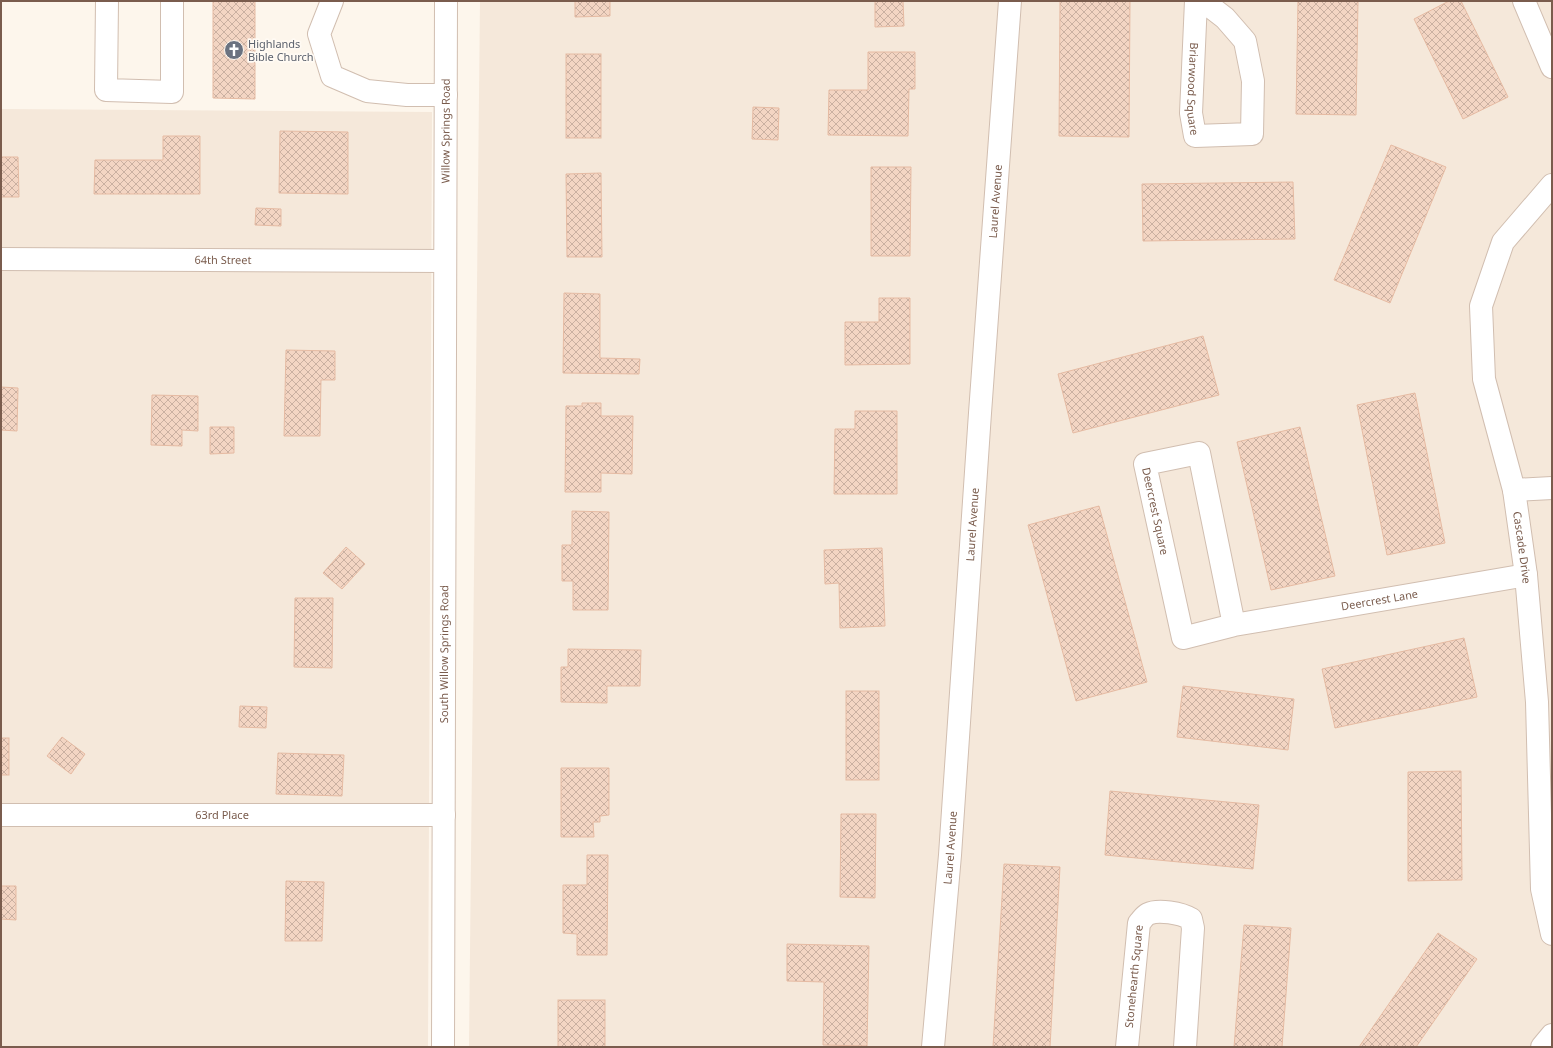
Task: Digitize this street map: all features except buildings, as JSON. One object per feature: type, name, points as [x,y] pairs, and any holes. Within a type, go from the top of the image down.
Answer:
[{"type":"street","points":[[107,1],[106,90],[172,92],[172,1]]},
{"type":"street","points":[[332,1],[319,34],[332,76],[367,91],[407,95],[446,95]]},
{"type":"street","name":"Willow Springs Road","points":[[445,261],[446,1]]},
{"type":"street","name":"Laurel Avenue","points":[[933,1047],[950,855],[1010,1]]},
{"type":"street","name":"Briarwood Square","points":[[1196,1],[1191,113],[1195,136],[1252,134],[1253,81],[1245,41],[1225,18],[1203,1]]},
{"type":"street","points":[[1524,1],[1552,67]]},
{"type":"street","name":"Cascade Drive","points":[[1552,186],[1503,242],[1482,306],[1484,379],[1514,490],[1526,575],[1537,702],[1542,889],[1552,934]]},
{"type":"street","name":"64th Street","points":[[1,260],[445,261]]},
{"type":"street","name":"South Willow Springs Road","points":[[443,1047],[445,261]]},
{"type":"street","name":"Deercrest Square","points":[[1199,453],[1234,625],[1183,638],[1145,464],[1199,453]]},
{"type":"street","points":[[1514,490],[1552,488]]},
{"type":"street","name":"Deercrest Lane","points":[[1234,625],[1526,575]]},
{"type":"street","name":"63rd Place","points":[[1,814],[444,815]]},
{"type":"street","name":"Stonehearth Square","points":[[1127,1047],[1139,923],[1146,914],[1153,911],[1183,914],[1191,919],[1193,928],[1185,1047]]},
{"type":"street","points":[[1542,1047],[1552,1035]]},
{"type":"shaded area","points":[[480,1],[1552,1],[1552,1047],[469,1047]]},
{"type":"shaded area","points":[[1,109],[432,112],[428,1047],[1,1047]]},
{"type":"place","name":"Highlands Bible Church","points":[[234,50]]}]
